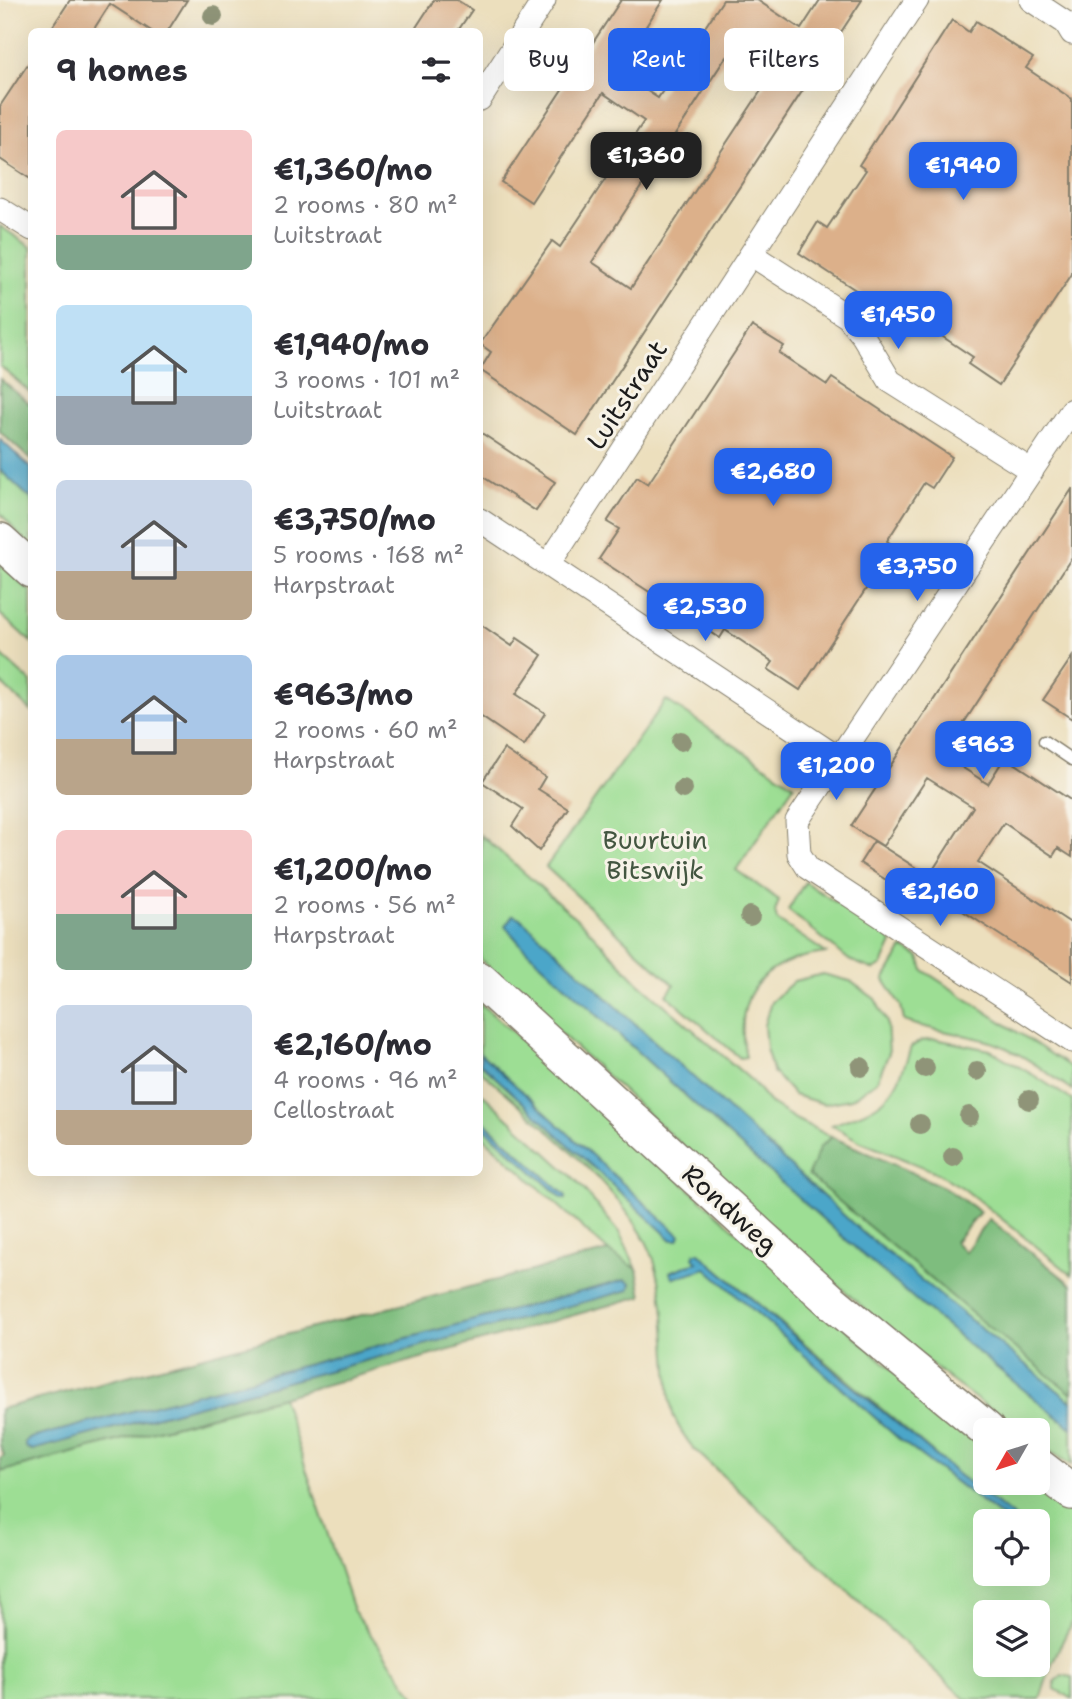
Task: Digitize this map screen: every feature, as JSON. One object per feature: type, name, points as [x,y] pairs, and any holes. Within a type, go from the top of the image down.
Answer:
[{"type":"main road","points":[[0,541],[28,566]]},
{"type":"main road","name":"Rondweg","points":[[483,983],[831,1301],[973,1418]]},
{"type":"street","points":[[483,94],[544,0]]},
{"type":"street","name":"Luitstraat","points":[[548,565],[917,0]]},
{"type":"street","points":[[1031,0],[1066,23],[1072,33]]},
{"type":"street","points":[[0,209],[28,226]]},
{"type":"street","points":[[752,255],[848,317],[891,381],[1032,471]]},
{"type":"street","points":[[1072,410],[797,821],[799,854],[808,868],[1072,1041]]},
{"type":"street","points":[[483,522],[838,758]]},
{"type":"lane","points":[[1044,741],[1072,760]]},
{"type":"green space","points":[[0,226],[28,245],[28,390],[0,366]]},
{"type":"green space","points":[[0,379],[28,402],[28,457],[0,432]]},
{"type":"green space","points":[[0,470],[28,496],[28,546],[0,513]]},
{"type":"green space","points":[[0,563],[28,589],[28,639],[0,614]]},
{"type":"green space","points":[[0,654],[28,679],[28,708],[0,682]]},
{"type":"green space","name":"Buurtuin Bitswijk","points":[[666,700],[794,785],[736,870],[779,900],[775,912],[777,920],[826,953],[785,963],[769,972],[757,984],[744,1015],[746,1057],[740,1058],[667,995],[674,985],[546,867]]},
{"type":"green space","points":[[483,837],[585,926],[638,982],[752,1081],[771,1104],[832,1137],[820,1147],[1072,1394],[1072,1402],[863,1233],[520,918],[513,915],[505,926],[523,947],[793,1193],[931,1313],[1072,1428],[1072,1465],[1050,1451],[1050,1418],[1002,1418],[877,1320],[712,1173],[483,962]]},
{"type":"green space","points":[[805,882],[888,937],[892,943],[882,965],[874,970],[849,960],[788,910]]},
{"type":"green space","points":[[903,948],[919,957],[923,970],[1072,1068],[1072,1090],[1033,1063],[1002,1046],[904,1021],[901,1006],[884,980]]},
{"type":"green space","points":[[823,974],[850,981],[875,999],[887,1022],[889,1053],[877,1081],[851,1099],[824,1104],[794,1095],[773,1072],[766,1048],[764,1025],[771,1002],[794,981]]},
{"type":"green space","points":[[483,1006],[973,1439],[973,1486],[699,1253],[698,1262],[671,1271],[674,1278],[706,1268],[899,1439],[991,1509],[973,1509],[973,1586],[1050,1586],[1050,1509],[1003,1509],[985,1495],[1048,1495],[1072,1512],[1072,1622],[1050,1669],[1050,1600],[973,1600],[973,1677],[1047,1677],[1040,1699],[965,1699],[694,1449],[680,1430],[672,1412],[660,1287],[654,1260],[643,1235],[603,1184],[483,1073],[483,1066],[672,1240],[678,1240],[679,1235],[483,1056]]},
{"type":"green space","points":[[935,1039],[990,1050],[1072,1100],[1072,1275],[963,1188],[933,1171],[861,1142],[832,1125],[864,1112],[885,1099],[899,1080],[911,1047],[921,1041]]},
{"type":"green space","points":[[483,1095],[577,1181],[619,1232],[637,1269],[608,1251],[483,1137],[483,1127],[565,1199],[566,1196],[483,1121]]},
{"type":"green space","points":[[832,1137],[944,1187],[980,1212],[955,1242],[965,1252],[989,1219],[1072,1285],[1072,1394],[808,1175],[820,1147]]},
{"type":"green space","points":[[608,1251],[637,1269],[642,1296],[282,1397],[0,1472],[0,1458],[4,1455],[0,1445],[0,1409]],"holes":[[[625,1280],[631,1283],[629,1290],[32,1450],[28,1449],[25,1443],[28,1439]]]},
{"type":"green space","points":[[282,1397],[353,1610],[417,1699],[0,1699],[0,1472]]},
{"type":"green space","points":[[1062,1675],[1072,1677],[1072,1699],[1055,1689],[1055,1681]]},
{"type":"water","points":[[0,439],[28,465],[28,496],[0,470]]},
{"type":"water","points":[[513,915],[520,918],[863,1233],[1072,1402],[1072,1428],[861,1253],[523,947],[505,926]]},
{"type":"water","points":[[483,1056],[680,1235],[678,1240],[672,1240],[483,1066]]},
{"type":"water","points":[[483,1121],[566,1196],[566,1199],[483,1127]]},
{"type":"water","points":[[695,1253],[699,1253],[840,1376],[973,1486],[973,1495],[985,1495],[1003,1509],[991,1509],[899,1439],[706,1268],[674,1278],[671,1276],[670,1272],[697,1262],[693,1257]]},
{"type":"water","points":[[625,1280],[631,1283],[629,1290],[32,1450],[25,1447],[28,1439]]},
{"type":"building","points":[[70,0],[187,0],[170,28],[147,28],[110,4],[95,28],[52,28]]},
{"type":"building","points":[[434,0],[457,0],[472,10],[460,28],[416,28]]},
{"type":"building","points":[[621,0],[663,0],[645,28],[608,28],[608,91],[647,91],[658,98],[663,91],[704,91],[592,262],[631,288],[761,91],[802,91],[577,435],[483,372],[483,365],[491,352],[483,346],[483,340],[552,241],[560,247],[644,121],[603,93],[531,202],[501,182],[561,91],[594,91],[594,41]]},
{"type":"building","points":[[723,0],[757,0],[799,28],[724,28],[724,60],[710,81],[710,28],[704,28]]},
{"type":"building","points":[[820,0],[862,0],[844,28],[802,28]]},
{"type":"building","points":[[952,20],[969,32],[976,21],[1033,58],[1026,68],[1072,99],[1072,274],[999,385],[968,364],[973,357],[925,325],[920,332],[799,253],[818,222],[827,228],[866,170],[859,165]]},
{"type":"building","points":[[28,64],[28,177],[0,159],[0,106]]},
{"type":"building","points":[[752,326],[784,346],[779,353],[827,385],[832,378],[952,457],[932,488],[924,483],[887,541],[894,546],[800,690],[768,669],[773,662],[725,630],[720,638],[599,559],[619,529],[607,522],[637,477],[648,484]]},
{"type":"building","points":[[483,434],[555,482],[536,511],[483,477]]},
{"type":"building","points":[[1072,489],[1072,557],[943,755],[988,784],[1005,757],[1072,801],[1072,857],[1058,848],[1053,856],[1004,823],[978,862],[1072,924],[1072,982],[932,891],[923,904],[860,863],[874,841],[929,876],[973,807],[927,778],[883,846],[851,826]]},
{"type":"building","points":[[483,626],[512,646],[517,638],[542,655],[516,694],[545,713],[524,746],[483,718]]},
{"type":"building","points":[[1072,657],[1072,719],[1043,700]]},
{"type":"building","points":[[504,749],[545,777],[538,789],[568,808],[539,851],[512,826],[523,809],[483,780]]}]
